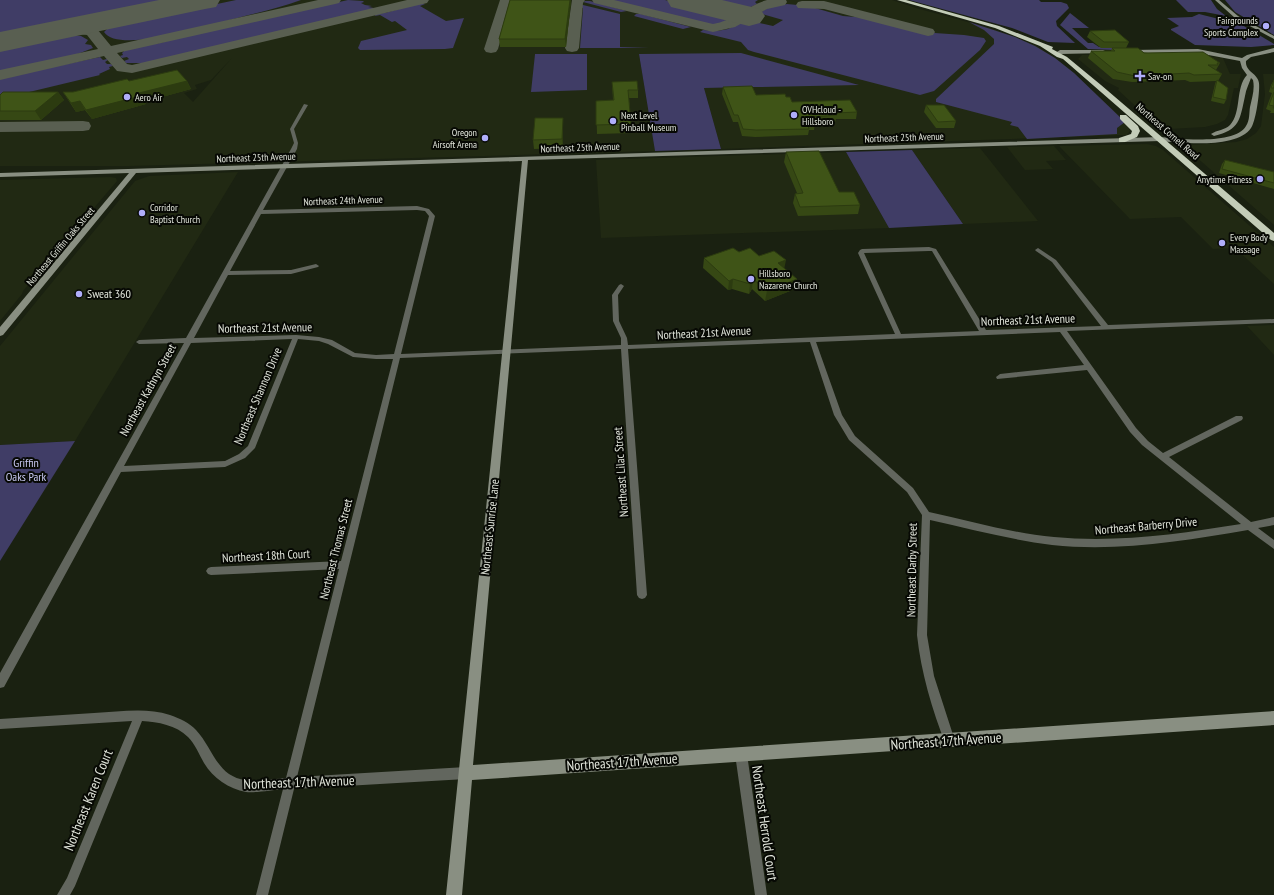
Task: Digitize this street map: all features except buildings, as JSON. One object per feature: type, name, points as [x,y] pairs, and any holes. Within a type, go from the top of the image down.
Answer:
[{"type":"highway","name":"Northeast Cornell Road","points":[[900,0],[1001,28],[1060,52],[1066,56],[1065,58]]},
{"type":"highway","name":"Northeast Cornell Road","points":[[1043,45],[1059,56],[1065,58],[1099,86],[1274,238]]},
{"type":"highway","points":[[1099,86],[1095,90],[1135,128],[1136,131],[1134,135],[1122,140]]},
{"type":"main road","points":[[1217,0],[1236,17],[1274,38]]},
{"type":"main road","points":[[1222,0],[1228,7],[1227,9]]},
{"type":"main road","points":[[1231,57],[1257,49],[1274,50]]},
{"type":"main road","points":[[1126,52],[1198,51],[1243,60],[1249,56],[1274,50]]},
{"type":"main road","points":[[1060,52],[1110,52]]},
{"type":"main road","name":"Northeast 25th Avenue","points":[[0,175],[1122,140],[1213,140],[1230,137],[1245,131],[1251,122],[1257,87],[1256,80],[1250,76],[1242,65],[1243,60]]},
{"type":"main road","name":"Northeast 25th Avenue","points":[[1160,139],[1169,136],[1215,134],[1232,128],[1238,116],[1242,92],[1246,87],[1248,77],[1250,76]]},
{"type":"main road","name":"Northeast Sunrise Lane","points":[[454,895],[525,159]]},
{"type":"main road","name":"Northeast Griffin Oaks Street","points":[[0,333],[134,171]]},
{"type":"main road","name":"Northeast 17th Avenue","points":[[466,773],[1274,718]]},
{"type":"street","name":"Northeast Kathryn Street","points":[[0,683],[285,166],[296,143],[292,129],[306,105]]},
{"type":"street","name":"Northeast 24th Avenue","points":[[260,212],[412,208],[427,210]]},
{"type":"street","name":"Northeast Thomas Street","points":[[262,895],[432,216],[427,210]]},
{"type":"street","points":[[899,336],[861,253],[862,251],[929,248],[934,250],[984,333]]},
{"type":"street","points":[[1038,250],[1054,261],[1106,328]]},
{"type":"street","points":[[226,273],[291,272],[316,266]]},
{"type":"street","name":"Northeast Lilac Street","points":[[621,286],[615,294],[616,321],[624,338],[642,595]]},
{"type":"street","name":"Northeast 21st Avenue","points":[[139,342],[296,337],[319,339],[330,342],[353,355],[397,356],[1274,321]]},
{"type":"street","points":[[1062,329],[1133,430],[1145,443],[1251,525],[1274,545]]},
{"type":"street","name":"Northeast Shannon Drive","points":[[118,469],[225,464],[239,460],[251,448],[296,337]]},
{"type":"street","name":"Northeast Darby Street","points":[[812,339],[838,415],[852,438],[910,490],[920,502],[926,515],[922,635],[924,654],[930,682],[950,741]]},
{"type":"street","points":[[1000,377],[1089,367]]},
{"type":"street","points":[[1162,457],[1239,418]]},
{"type":"street","name":"Northeast Barberry Drive","points":[[926,515],[1026,537],[1079,543],[1116,543],[1185,536],[1274,521]]},
{"type":"street","name":"Northeast 18th Court","points":[[211,571],[345,565]]},
{"type":"street","name":"Northeast 17th Avenue","points":[[0,724],[139,716],[169,720],[192,733],[213,769],[224,778],[234,783],[246,786],[466,773]]},
{"type":"street","name":"Northeast Karen Court","points":[[63,895],[71,882],[139,716]]},
{"type":"street","name":"Northeast Herrold Court","points":[[740,754],[761,895]]},
{"type":"shaded area","points":[[0,0],[892,0],[990,28],[1035,45],[1074,73],[1128,124],[1130,131],[1127,135],[721,149],[704,88],[857,84],[639,54],[655,151],[129,166],[0,166]],"holes":[[[535,54],[587,54],[532,92]],[[232,58],[193,102],[184,93],[197,89],[195,85],[211,80]]]},
{"type":"shaded area","points":[[1082,55],[1201,55],[1223,58],[1230,74],[1241,74],[1238,88],[1234,88],[1228,115],[1225,120],[1205,127],[1169,129],[1156,125],[1118,90],[1119,88],[1105,81],[1078,59]]},
{"type":"shaded area","points":[[1263,74],[1274,74],[1274,225],[1187,149],[1191,145],[1236,142],[1247,139],[1256,133],[1261,126],[1265,94]]},
{"type":"shaded area","points":[[1147,144],[1156,146],[1163,150],[1274,247],[1274,284],[1235,248],[1213,249],[1181,217],[1130,219],[1059,146]]},
{"type":"shaded area","points":[[1054,146],[1066,160],[1046,161],[1053,169],[1025,170],[1007,147]]},
{"type":"shaded area","points":[[980,148],[1038,221],[963,224],[912,150]]},
{"type":"shaded area","points":[[846,152],[889,228],[601,238],[596,160]]},
{"type":"shaded area","points":[[238,172],[75,441],[0,445],[0,346],[135,181],[149,176]]},
{"type":"shaded area","points":[[116,178],[117,181],[23,291],[0,321],[0,180]]},
{"type":"shaded area","points":[[1274,325],[1274,355],[1247,326]]},
{"type":"green space","points":[[0,0],[175,0],[0,36]]},
{"type":"green space","points":[[236,0],[301,0],[270,10],[177,34],[141,40],[112,38],[104,32],[113,26]]},
{"type":"green space","points":[[348,0],[363,1],[364,2],[361,3],[372,6],[368,7],[374,8],[374,10],[149,63],[126,63],[124,61],[129,59],[127,57],[122,58],[120,56],[123,55],[122,53],[126,50],[138,46],[165,42]]},
{"type":"green space","points":[[609,0],[665,0],[717,13],[727,17],[728,19],[721,24],[706,24]]},
{"type":"green space","points":[[699,0],[758,0],[755,2],[757,4],[749,8],[741,9]]},
{"type":"green space","points":[[909,0],[1039,0],[1041,2],[1061,2],[1067,4],[1069,8],[1056,21],[1057,26],[1075,43],[1048,42],[1012,28]]},
{"type":"green space","points":[[1176,0],[1211,0],[1217,9],[1226,16],[1205,12],[1188,12]]},
{"type":"green space","name":"Fairgrounds Sports Complex","points":[[1225,0],[1274,0],[1274,35],[1235,12]]},
{"type":"green space","points":[[585,1],[627,11],[621,12],[583,2]]},
{"type":"green space","points":[[421,3],[425,4],[420,6],[446,21],[464,18],[453,48],[360,50],[358,48],[361,41],[407,30],[395,21],[392,22],[380,15],[375,16],[376,14]]},
{"type":"green space","points":[[787,4],[808,6],[843,16],[867,18],[920,32],[964,35],[984,38],[986,41],[980,50],[934,91],[920,95],[754,52],[748,50],[741,42],[700,32],[703,30],[717,31],[728,29],[746,20],[773,26],[783,20],[759,13],[770,7]]},
{"type":"green space","points":[[580,5],[620,14],[620,47],[649,48],[580,48],[583,8],[580,7]]},
{"type":"green space","points":[[1070,13],[1089,28],[1072,28],[1088,43],[1093,43],[1099,47],[1113,47],[1115,50],[1088,49],[1060,25]]},
{"type":"green space","points":[[636,14],[691,27],[683,29],[634,16]]},
{"type":"green space","points":[[1199,14],[1219,19],[1232,19],[1274,45],[1251,47],[1195,45],[1171,30],[1179,26],[1167,18],[1192,17]]},
{"type":"green space","points":[[969,22],[1015,37],[1035,46],[1055,58],[1074,73],[1125,122],[1117,128],[1117,134],[1027,139],[1018,127],[1010,125],[1012,122],[936,102],[936,99],[994,44],[994,39],[984,30]]},
{"type":"green space","points":[[71,35],[81,36],[88,40],[85,44],[91,45],[93,48],[75,55],[0,72],[0,49]]},
{"type":"green space","points":[[741,53],[859,85],[704,88],[721,149],[655,151],[639,54]]},
{"type":"green space","points":[[535,54],[587,54],[587,90],[531,92]]},
{"type":"green space","points":[[100,57],[103,60],[107,59],[108,60],[105,62],[113,66],[109,67],[110,69],[99,74],[100,75],[0,99],[0,78]]},
{"type":"green space","points":[[912,150],[963,224],[889,228],[846,152]]},
{"type":"green space","name":"Griffin Oaks Park","points":[[75,441],[0,561],[0,445]]},
{"type":"taxiway","points":[[108,51],[335,0]]},
{"type":"taxiway","points":[[108,51],[122,68],[132,69],[423,0]]},
{"type":"taxiway","points":[[491,49],[506,0]]},
{"type":"taxiway","points":[[572,48],[577,2],[579,0]]},
{"type":"taxiway","points":[[598,0],[713,28],[731,24],[763,6],[781,2]]},
{"type":"taxiway","points":[[802,5],[824,5],[928,32]]},
{"type":"taxiway","points":[[64,29],[82,29],[92,32],[108,51]]},
{"type":"taxiway","points":[[0,75],[108,51]]},
{"type":"taxiway","points":[[0,127],[83,126]]},
{"type":"runway","points":[[0,42],[205,0]]},
{"type":"runway","points":[[682,0],[749,16]]},
{"type":"place","name":"Fairgrounds Sports Complex","points":[[1266,26]]},
{"type":"place","name":"Sav-on","points":[[1140,76]]},
{"type":"place","name":"Aero Air","points":[[127,97]]},
{"type":"place","name":"OVHcloud - Hillsboro","points":[[794,115]]},
{"type":"place","name":"Next Level Pinball Museum","points":[[613,121]]},
{"type":"place","name":"Oregon Airsoft Arena","points":[[485,138]]},
{"type":"place","name":"Anytime Fitness","points":[[1260,179]]},
{"type":"place","name":"Corridor Baptist Church","points":[[142,213]]},
{"type":"place","name":"Every Body Massage","points":[[1222,243]]},
{"type":"place","name":"Hillsboro Nazarene Church","points":[[751,279]]},
{"type":"place","name":"Sweat 360","points":[[79,294]]}]
